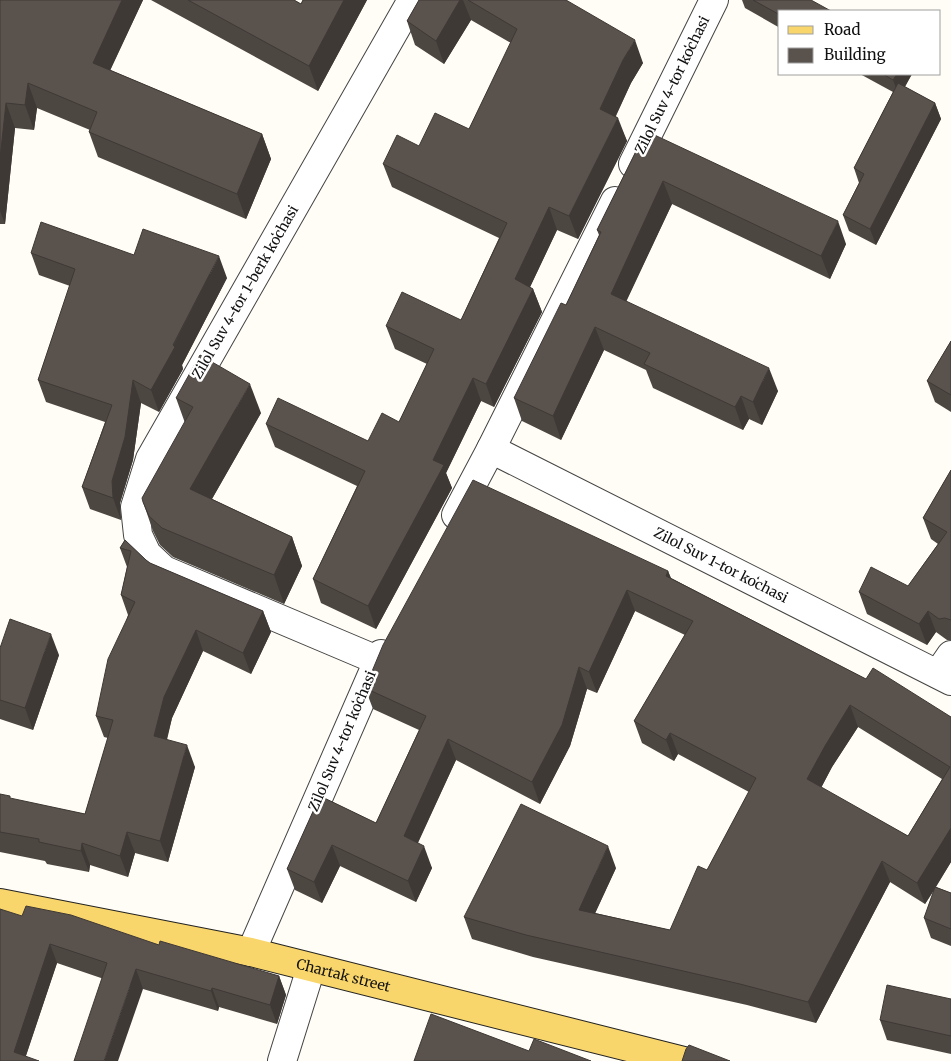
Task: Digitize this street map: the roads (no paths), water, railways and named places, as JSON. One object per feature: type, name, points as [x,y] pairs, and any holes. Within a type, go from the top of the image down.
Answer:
[{"type":"main road","name":"Chartak street","points":[[0,903],[252,952],[684,1061]]},
{"type":"street","name":"Zilol Suv 4-tor 1-berk koʻchasi","points":[[378,660],[164,570],[147,554],[138,535],[135,507],[150,459],[412,0]]},
{"type":"street","name":"Zilol Suv 4-tor koʻchasi","points":[[444,536],[491,449],[714,0]]},
{"type":"street","name":"Zilol Suv 1-tor koʻchasi","points":[[491,449],[947,670]]},
{"type":"street","name":"Zilol Suv 4-tor koʻchasi","points":[[252,952],[378,660],[392,633]]},
{"type":"street","points":[[282,1061],[311,968]]}]
